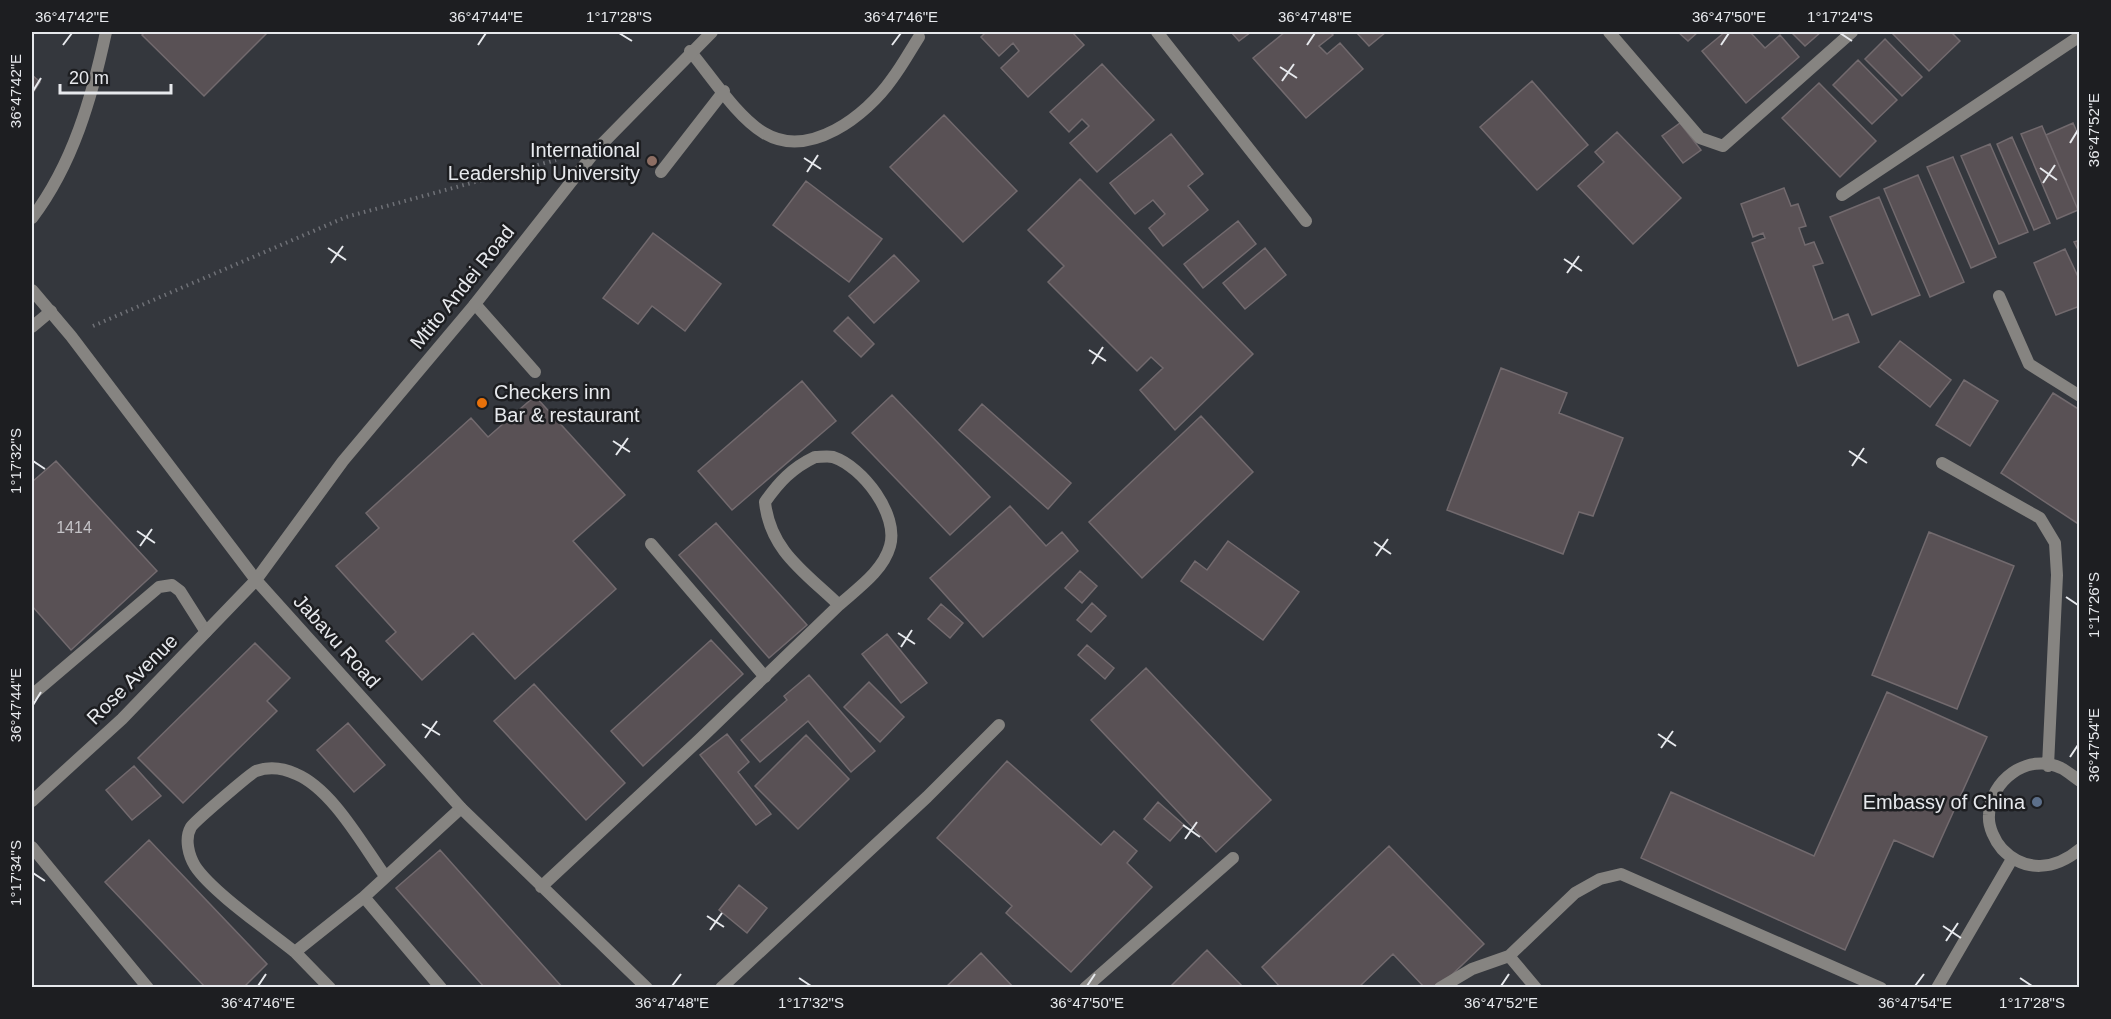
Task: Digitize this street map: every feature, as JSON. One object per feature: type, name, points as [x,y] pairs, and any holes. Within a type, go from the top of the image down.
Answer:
[{"type":"street","points":[[32,218],[56,185],[70,152],[84,115],[106,32]]},
{"type":"street","name":"Mtito Andei Road","points":[[256,580],[343,461],[475,304],[597,149],[690,51],[712,32]]},
{"type":"street","points":[[1157,32],[1306,221]]},
{"type":"street","points":[[1609,32],[1700,138],[1723,146],[1852,32]]},
{"type":"street","points":[[1842,195],[2079,36]]},
{"type":"street","points":[[690,51],[748,120],[764,133],[779,140],[799,143],[819,138],[859,114],[891,81],[919,37]]},
{"type":"street","points":[[662,172],[724,91]]},
{"type":"street","name":"Jabavu Road","points":[[32,290],[70,336],[256,580],[461,808],[647,987]]},
{"type":"street","points":[[1999,296],[2029,364],[2079,396]]},
{"type":"street","points":[[475,304],[535,372]]},
{"type":"street","points":[[32,327],[51,312]]},
{"type":"street","points":[[541,887],[765,677],[838,605],[875,573],[890,548],[893,531],[880,500],[852,469],[833,457],[815,457],[797,465],[778,484],[765,502],[767,522],[785,552],[838,605]]},
{"type":"street","points":[[1942,463],[2040,518],[2055,543],[2057,575],[2048,766]]},
{"type":"street","points":[[651,544],[765,677]]},
{"type":"street","name":"Rose Avenue","points":[[32,801],[122,719],[256,580]]},
{"type":"street","points":[[32,695],[159,587],[172,585],[180,591],[206,632]]},
{"type":"street","points":[[721,987],[934,790],[999,725]]},
{"type":"street","points":[[2079,782],[2060,767],[2034,764],[2011,772],[1994,791],[1988,816],[1995,841],[2012,859],[2030,866],[2049,866],[2067,860],[2079,849]]},
{"type":"street","points":[[330,987],[296,952],[213,885],[195,866],[187,846],[191,827],[254,771],[274,767],[297,774],[318,788],[332,802],[385,876]]},
{"type":"street","points":[[296,952],[364,897],[461,808]]},
{"type":"street","points":[[32,848],[148,987]]},
{"type":"street","points":[[1084,987],[1233,858]]},
{"type":"street","points":[[1936,987],[2012,859]]},
{"type":"street","points":[[1440,987],[1472,969],[1509,956],[1575,893],[1600,879],[1621,874],[1881,987]]},
{"type":"street","points":[[364,897],[441,987]]},
{"type":"street","points":[[1509,956],[1536,987]]},
{"type":"path","points":[[70,336],[346,218],[597,149]]},
{"type":"building","points":[[145,32],[268,32],[204,96],[142,35]]},
{"type":"building","points":[[986,32],[1072,32],[1084,45],[1028,97],[1001,68],[1019,51],[1013,43],[999,56],[981,37]]},
{"type":"building","points":[[1231,32],[1251,32],[1239,41]]},
{"type":"building","points":[[1285,32],[1330,32],[1333,35],[1319,46],[1327,54],[1340,43],[1363,69],[1306,118],[1253,58]]},
{"type":"building","points":[[1356,32],[1386,32],[1369,46]]},
{"type":"building","points":[[1678,32],[1698,32],[1688,41]]},
{"type":"building","points":[[1725,32],[1750,32],[1765,48],[1780,35],[1799,57],[1746,103],[1702,51]]},
{"type":"building","points":[[1791,32],[1821,32],[1805,46]]},
{"type":"building","points":[[1891,32],[1951,32],[1960,41],[1929,71]]},
{"type":"building","points":[[1885,39],[1922,77],[1902,96],[1865,59]]},
{"type":"building","points":[[1858,60],[1897,100],[1872,124],[1833,85]]},
{"type":"building","points":[[1102,64],[1154,120],[1097,172],[1070,143],[1089,126],[1082,119],[1069,132],[1050,112]]},
{"type":"building","points":[[32,75],[40,82],[32,94]]},
{"type":"building","points":[[1532,81],[1588,145],[1537,190],[1480,127]]},
{"type":"building","points":[[1819,83],[1876,141],[1840,177],[1782,118]]},
{"type":"building","points":[[944,115],[1017,191],[963,242],[890,167]]},
{"type":"building","points":[[1680,123],[1701,150],[1683,163],[1662,136]]},
{"type":"building","points":[[2073,123],[2080,139],[2078,210],[2046,135]]},
{"type":"building","points":[[2042,126],[2078,210],[2057,219],[2021,134]]},
{"type":"building","points":[[1617,132],[1681,198],[1633,244],[1578,186],[1604,162],[1595,152]]},
{"type":"building","points":[[1171,134],[1203,174],[1188,186],[1208,210],[1163,246],[1149,228],[1165,214],[1153,200],[1135,214],[1110,183]]},
{"type":"building","points":[[2012,137],[2050,223],[2034,230],[1997,144]]},
{"type":"building","points":[[1990,144],[2028,232],[1999,244],[1961,156]]},
{"type":"building","points":[[1953,157],[1996,257],[1971,268],[1927,167]]},
{"type":"building","points":[[1918,175],[1964,282],[1930,297],[1884,189]]},
{"type":"building","points":[[1080,179],[1253,354],[1175,430],[1140,390],[1163,368],[1151,357],[1137,371],[1048,282],[1064,266],[1028,230]]},
{"type":"building","points":[[806,181],[882,239],[849,282],[773,225]]},
{"type":"building","points":[[1784,188],[1791,206],[1798,204],[1806,226],[1799,228],[1805,245],[1814,242],[1823,263],[1813,266],[1833,320],[1848,314],[1859,342],[1798,366],[1752,243],[1765,238],[1763,233],[1753,237],[1741,204]]},
{"type":"building","points":[[1879,197],[1920,295],[1872,315],[1830,217]]},
{"type":"building","points":[[1238,221],[1256,244],[1203,288],[1184,264]]},
{"type":"building","points":[[653,233],[721,284],[685,331],[652,306],[638,324],[603,298]]},
{"type":"building","points":[[2080,240],[2080,254],[2074,242]]},
{"type":"building","points":[[1265,248],[1286,275],[1245,309],[1223,283]]},
{"type":"building","points":[[2065,249],[2080,281],[2080,306],[2056,315],[2034,263]]},
{"type":"building","points":[[894,255],[919,281],[874,323],[849,296]]},
{"type":"building","points":[[848,317],[874,344],[861,357],[834,331]]},
{"type":"building","points":[[1900,341],[1951,380],[1930,407],[1879,367]]},
{"type":"building","points":[[1501,368],[1567,393],[1559,413],[1623,438],[1593,516],[1579,512],[1563,554],[1447,510]]},
{"type":"building","points":[[1964,380],[1998,401],[1970,446],[1936,425]]},
{"type":"building","points":[[802,381],[836,421],[732,510],[698,471]]},
{"type":"building","points":[[2053,393],[2080,410],[2080,525],[2001,473]]},
{"type":"building","points":[[892,395],[990,497],[950,535],[852,433]]},
{"type":"building","points":[[535,396],[625,495],[573,541],[616,589],[515,679],[473,633],[422,680],[386,641],[396,632],[336,566],[379,528],[366,513],[471,418],[488,437]]},
{"type":"building","points":[[982,404],[1071,483],[1048,509],[959,430]]},
{"type":"building","points":[[1201,416],[1253,472],[1142,578],[1089,522]]},
{"type":"building","points":[[56,461],[157,571],[71,650],[32,606],[32,482]]},
{"type":"building","points":[[1010,506],[1046,546],[1062,532],[1078,551],[983,637],[930,578]]},
{"type":"building","points":[[716,523],[807,625],[769,658],[679,555]]},
{"type":"building","points":[[1929,532],[2014,566],[1957,709],[1872,675]]},
{"type":"building","points":[[1228,541],[1299,592],[1263,640],[1181,581],[1195,561],[1207,570]]},
{"type":"building","points":[[1080,571],[1097,586],[1082,603],[1065,588]]},
{"type":"building","points":[[1092,603],[1106,616],[1091,632],[1077,620]]},
{"type":"building","points":[[941,604],[963,623],[950,638],[928,619]]},
{"type":"building","points":[[887,634],[927,683],[901,703],[862,654]]},
{"type":"building","points":[[711,640],[743,674],[643,766],[611,731]]},
{"type":"building","points":[[255,643],[290,678],[267,701],[277,711],[183,803],[138,758]]},
{"type":"building","points":[[1087,645],[1114,668],[1105,679],[1078,655]]},
{"type":"building","points":[[1146,668],[1271,800],[1216,852],[1091,720]]},
{"type":"building","points":[[809,675],[875,751],[851,772],[808,721],[760,762],[741,740],[787,700],[784,696]]},
{"type":"building","points":[[869,682],[904,717],[880,742],[844,707]]},
{"type":"building","points":[[534,684],[625,783],[586,820],[494,721]]},
{"type":"building","points":[[1887,692],[1987,737],[1933,857],[1894,840],[1845,950],[1641,858],[1671,792],[1814,856]]},
{"type":"building","points":[[348,723],[385,765],[354,792],[317,750]]},
{"type":"building","points":[[727,734],[749,762],[738,772],[771,814],[756,825],[700,755]]},
{"type":"building","points":[[806,735],[849,779],[798,829],[755,786]]},
{"type":"building","points":[[1007,761],[1101,845],[1114,831],[1137,851],[1127,863],[1152,887],[1071,972],[1006,913],[1012,906],[937,838]]},
{"type":"building","points":[[134,766],[161,796],[132,820],[106,790]]},
{"type":"building","points":[[1158,802],[1184,825],[1170,841],[1144,819]]},
{"type":"building","points":[[149,840],[267,964],[243,988],[206,988],[105,882]]},
{"type":"building","points":[[1389,846],[1484,944],[1438,988],[1425,988],[1393,954],[1358,988],[1281,988],[1262,967]]},
{"type":"building","points":[[440,850],[563,988],[485,988],[396,888]]},
{"type":"building","points":[[739,885],[767,908],[747,933],[719,910]]},
{"type":"building","points":[[1207,950],[1244,988],[1169,988]]},
{"type":"building","points":[[981,953],[1014,988],[945,988]]},
{"type":"place","name":"International Leadership University","points":[[652,161]]},
{"type":"place","name":"Checkers inn Bar & restaurant","points":[[482,403]]},
{"type":"place","name":"Embassy of China","points":[[2037,802]]}]
